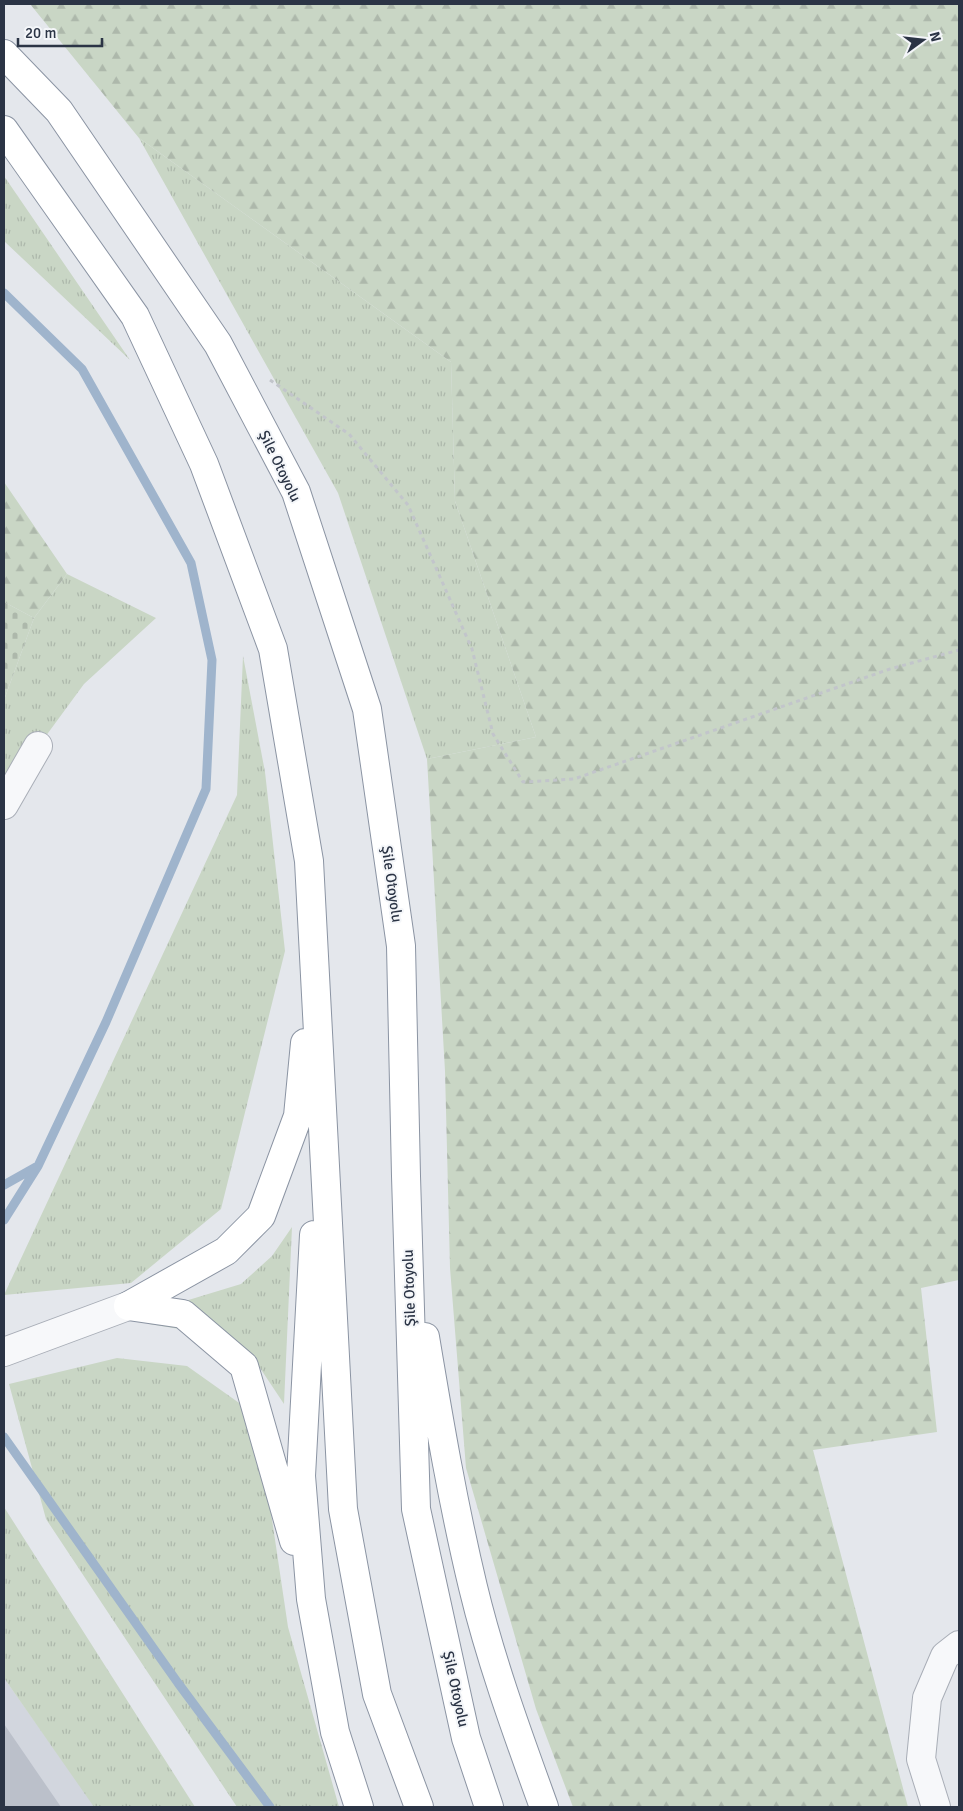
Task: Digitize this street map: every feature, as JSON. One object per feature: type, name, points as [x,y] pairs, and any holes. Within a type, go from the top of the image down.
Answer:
[{"type":"highway","name":"Şile Otoyolu","points":[[4,54],[59,111],[218,344],[296,492],[367,709],[401,946],[416,1508],[466,1738],[489,1807]]},
{"type":"highway","points":[[4,130],[135,316],[204,464],[272,649],[309,861],[343,1509],[377,1694],[419,1807]]},
{"type":"highway","points":[[128,1306],[226,1251],[261,1216],[298,1116],[314,952]]},
{"type":"highway","points":[[310,1599],[301,1476],[313,1242],[324,1144]]},
{"type":"highway","points":[[406,1176],[425,1335],[451,1486],[473,1588],[503,1693],[544,1807]]},
{"type":"highway","points":[[128,1306],[183,1314],[244,1366],[310,1599],[335,1732],[359,1807]]},
{"type":"street","points":[[4,806],[38,746]]},
{"type":"street","points":[[4,1352],[128,1306]]},
{"type":"street","points":[[936,1807],[922,1760],[927,1698],[945,1656],[959,1645]]},
{"type":"path","points":[[267,378],[349,434],[408,505],[472,649],[493,734],[523,782],[574,780],[890,669],[959,650]]},
{"type":"shaded area","points":[[4,1678],[95,1807],[4,1807]]},
{"type":"green space","points":[[30,4],[959,4],[959,1280],[921,1288],[937,1432],[813,1450],[908,1807],[573,1807],[536,1709],[466,1468],[450,1268],[445,1071],[427,759],[536,737],[455,501],[451,362],[139,138]]},
{"type":"green space","points":[[139,138],[451,362],[455,501],[536,737],[427,759],[338,493]]},
{"type":"green space","points":[[4,176],[130,360],[4,241]]},
{"type":"green space","points":[[4,482],[67,574],[34,618],[4,602]]},
{"type":"green space","points":[[67,574],[156,618],[84,684],[4,793],[4,700],[34,618]]},
{"type":"green space","points":[[4,602],[34,618],[4,700]]},
{"type":"green space","points":[[243,656],[265,772],[285,951],[221,1209],[131,1283],[4,1295],[237,795]]},
{"type":"green space","points":[[292,1227],[284,1404],[260,1368],[228,1337],[149,1324],[149,1312],[241,1284],[272,1256]]},
{"type":"green space","points":[[117,1358],[187,1366],[242,1405],[263,1459],[288,1627],[339,1807],[237,1807],[46,1519],[9,1384]]},
{"type":"green space","points":[[4,1507],[195,1807],[94,1807],[4,1678]]},
{"type":"building","points":[[4,1724],[61,1807],[4,1807]]},
{"type":"waterway","points":[[4,293],[82,369],[191,563],[212,660],[206,789],[106,1022],[38,1166],[4,1220]]},
{"type":"waterway","points":[[4,1185],[36,1167]]},
{"type":"waterway","points":[[4,1437],[178,1683],[270,1807]]}]
